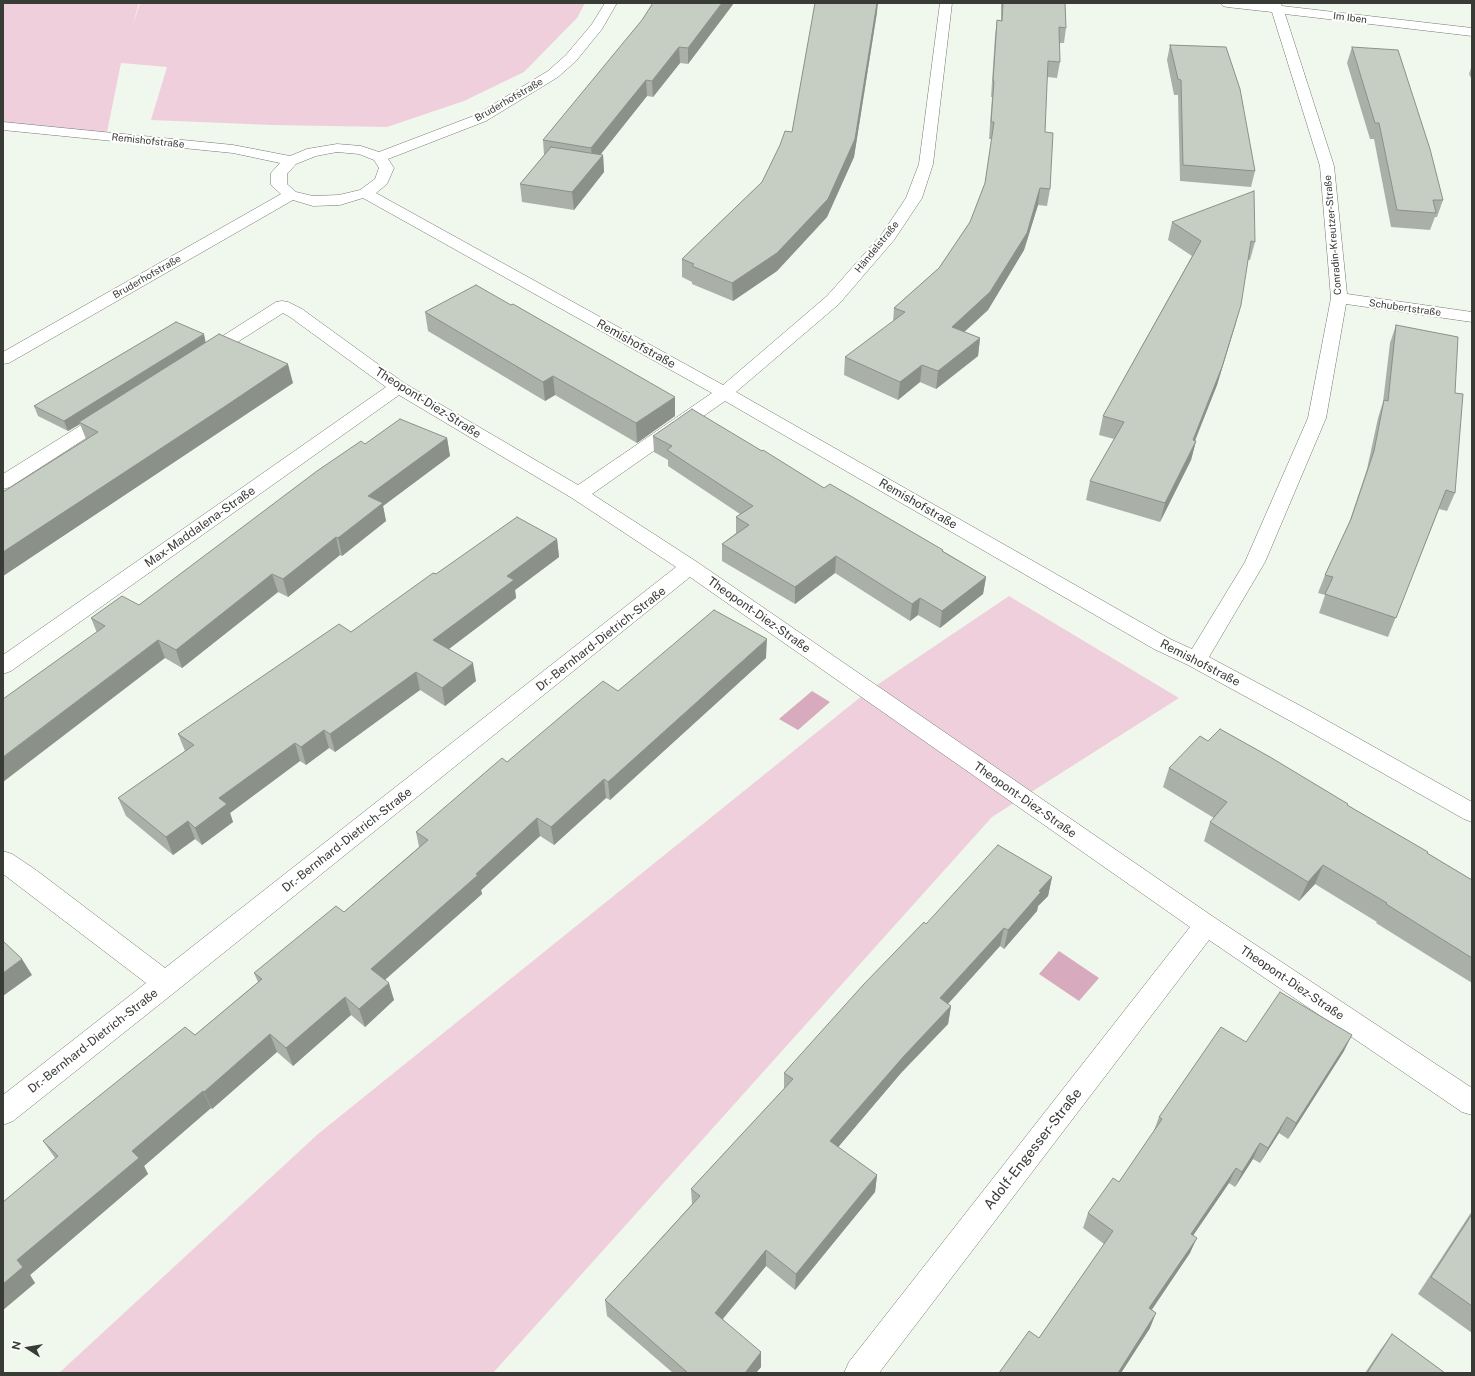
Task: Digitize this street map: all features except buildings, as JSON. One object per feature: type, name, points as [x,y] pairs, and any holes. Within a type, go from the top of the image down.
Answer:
[{"type":"street","name":"Bruderhofstraße","points":[[379,157],[481,118],[553,74],[571,58],[597,26],[612,3]]},
{"type":"street","name":"Händelstraße","points":[[724,393],[833,300],[888,237],[914,198],[926,164],[946,3]]},
{"type":"street","name":"Im Iben","points":[[1228,3],[1275,6],[1472,32]]},
{"type":"street","name":"Conradin-Kreutzer-Straße","points":[[1196,660],[1255,562],[1317,418],[1339,298],[1327,166],[1275,6]]},
{"type":"street","name":"Remishofstraße","points":[[3,126],[232,149],[292,161]]},
{"type":"street","points":[[337,148],[361,150],[379,157],[387,168],[382,181],[365,193],[340,200],[313,201],[290,195],[279,185],[280,173],[292,161],[312,152],[337,148]]},
{"type":"street","name":"Remishofstraße","points":[[365,193],[724,393],[1162,644],[1196,660],[1472,812]]},
{"type":"street","name":"Bruderhofstraße","points":[[3,360],[290,195]]},
{"type":"street","name":"Schubertstraße","points":[[1339,298],[1472,317]]},
{"type":"street","name":"Theopont-Diez-Straße","points":[[189,365],[282,306],[296,313],[398,387],[579,494],[690,568],[1206,924],[1472,1104]]},
{"type":"street","name":"Max-Maddalena-Straße","points":[[3,666],[398,387]]},
{"type":"street","points":[[579,494],[724,393]]},
{"type":"street","points":[[3,483],[122,407]]},
{"type":"street","name":"Dr.-Bernhard-Dietrich-Straße","points":[[3,1112],[690,568]]},
{"type":"street","points":[[3,860],[166,984]]},
{"type":"street","name":"Adolf-Engesser-Straße","points":[[860,1373],[1206,924]]},
{"type":"shaded area","points":[[3,3],[139,3],[132,27],[140,3],[585,3],[577,18],[524,72],[464,101],[387,127],[272,125],[151,120],[167,67],[121,63],[106,137],[3,126]]},
{"type":"shaded area","points":[[1009,596],[1179,698],[992,817],[493,1373],[59,1373],[318,1134],[868,691]]},
{"type":"shaded area","points":[[812,691],[830,702],[798,730],[779,719]]},
{"type":"shaded area","points":[[1059,951],[1099,978],[1079,1001],[1039,974]]}]
